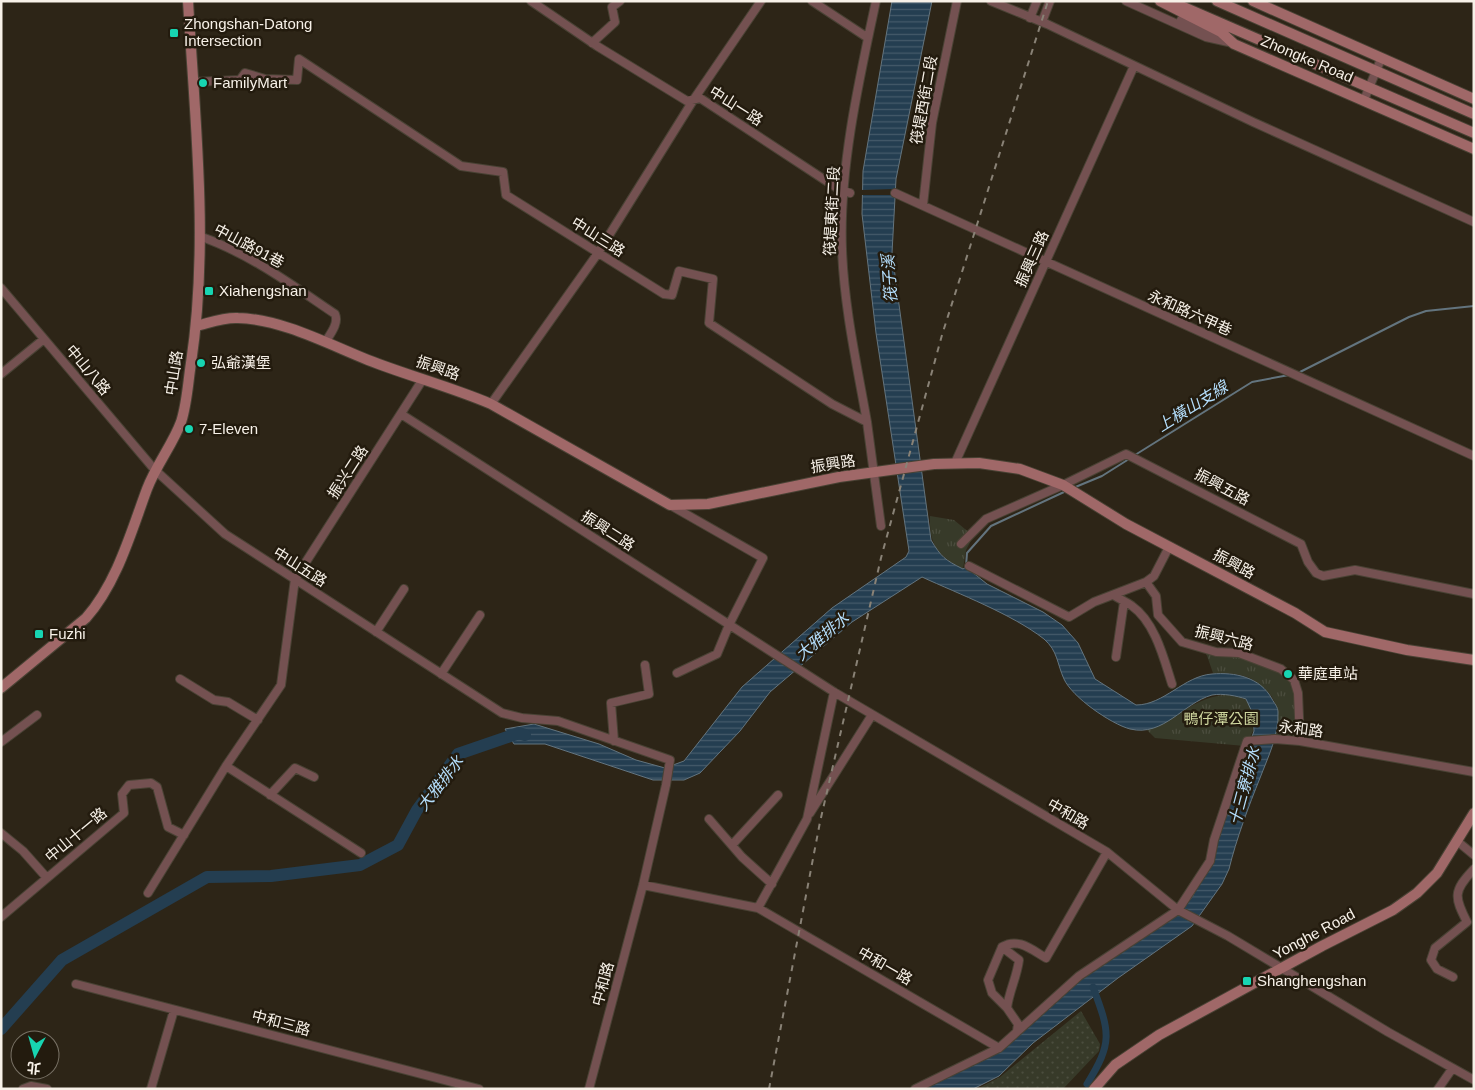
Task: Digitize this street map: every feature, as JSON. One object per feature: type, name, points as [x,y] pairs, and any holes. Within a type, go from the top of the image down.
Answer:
[{"type":"street","name":"中山路","points":[[1,688],[86,618],[96,607],[127,544],[154,470],[181,423],[196,326],[199,236],[188,1]]},
{"type":"street","name":"中山一路","points":[[531,1],[592,43],[687,101],[700,98],[847,192]]},
{"type":"street","points":[[592,43],[615,22],[612,7],[620,1]]},
{"type":"street","points":[[491,404],[598,253],[694,99],[761,1]]},
{"type":"street","points":[[812,1],[868,38]]},
{"type":"street","name":"筏堤東街二段","points":[[867,422],[845,285],[842,249],[857,87],[876,1]]},
{"type":"street","name":"筏堤西街二段","points":[[923,205],[932,123],[957,1]]},
{"type":"street","points":[[991,1],[1042,22],[1474,222]]},
{"type":"street","points":[[1030,18],[1037,1]]},
{"type":"street","points":[[1042,22],[1050,1]]},
{"type":"street","name":"Zhongke Road","points":[[1126,1],[1206,37],[1234,44],[1474,149]]},
{"type":"street","points":[[1138,1],[1234,44]]},
{"type":"street","points":[[1160,1],[1220,32],[1234,44]]},
{"type":"street","name":"Zhongke Road","points":[[1168,1],[1186,7],[1474,132]]},
{"type":"street","name":"Zhongke Road","points":[[1217,1],[1474,114]]},
{"type":"street","name":"Zhongke Road","points":[[1253,1],[1296,22],[1474,99]]},
{"type":"street","name":"中山三路","points":[[192,82],[240,80],[245,73],[265,79],[297,80],[299,59],[461,166],[503,172],[506,195],[664,294],[672,295],[679,271],[713,279],[709,323],[832,404],[867,422]]},
{"type":"street","points":[[1364,100],[1381,59]]},
{"type":"street","name":"振興三路","points":[[955,463],[1134,66]]},
{"type":"street","name":"永和路六甲巷","points":[[895,193],[1045,263],[1474,456]]},
{"type":"street","name":"中山路91巷","points":[[199,236],[218,242],[259,265],[335,314],[337,318],[326,342]]},
{"type":"street","name":"中山八路","points":[[1,288],[154,470]]},
{"type":"street","name":"振興路","points":[[196,326],[238,318],[273,325],[326,342],[367,360],[491,404],[670,505],[708,504],[840,477],[955,463],[1020,469],[1063,485],[1126,524],[1295,613],[1325,632],[1406,650],[1474,660]]},
{"type":"street","points":[[1,374],[44,339]]},
{"type":"street","name":"振兴二路","points":[[295,579],[423,379]]},
{"type":"street","name":"振興二路","points":[[401,414],[799,670]]},
{"type":"street","points":[[867,422],[881,526]]},
{"type":"street","name":"振興五路","points":[[961,544],[974,534],[986,519],[1063,485],[1126,454],[1301,544],[1308,562],[1316,572],[1323,576],[1355,570],[1474,594]]},
{"type":"street","name":"中山五路","points":[[154,470],[225,534],[502,713],[522,718],[558,721],[670,760]]},
{"type":"street","points":[[670,505],[763,558],[728,625],[717,654],[678,673]]},
{"type":"street","points":[[968,566],[1069,617],[1094,602],[1115,596],[1146,582],[1154,576],[1169,547]]},
{"type":"street","points":[[148,893],[226,766],[281,685],[295,579]]},
{"type":"street","name":"振興六路","points":[[1146,582],[1156,596],[1158,615],[1182,642],[1216,652],[1239,653],[1282,669],[1294,680],[1298,693],[1300,741]]},
{"type":"street","points":[[376,632],[404,589]]},
{"type":"street","points":[[1115,596],[1133,607],[1149,626],[1162,653],[1172,684]]},
{"type":"street","points":[[1116,657],[1124,602]]},
{"type":"street","points":[[441,674],[480,615]]},
{"type":"street","points":[[614,742],[611,703],[649,694],[645,665]]},
{"type":"street","name":"中和路","points":[[799,670],[872,715],[1107,852],[1179,910],[1282,968]]},
{"type":"street","points":[[180,679],[214,700],[228,702],[258,720]]},
{"type":"street","points":[[807,819],[834,692]]},
{"type":"street","points":[[1,742],[37,715]]},
{"type":"street","points":[[643,886],[758,908],[807,819],[872,715]]},
{"type":"street","name":"永和路","points":[[1179,910],[1210,861],[1214,840],[1247,741],[1275,739],[1300,741],[1474,772]]},
{"type":"street","name":"中和路","points":[[589,1089],[643,886],[670,760]]},
{"type":"street","points":[[226,766],[362,853]]},
{"type":"street","points":[[270,795],[295,768],[314,778]]},
{"type":"street","name":"中山十一路","points":[[1,916],[124,813],[122,794],[129,785],[145,783],[157,786],[168,826],[184,835]]},
{"type":"street","points":[[732,845],[778,795]]},
{"type":"street","name":"Yonghe Road","points":[[1094,1089],[1116,1065],[1159,1035],[1393,910],[1409,899],[1436,873],[1474,813]]},
{"type":"street","points":[[709,819],[732,845],[772,884]]},
{"type":"street","points":[[1,833],[23,851],[47,878]]},
{"type":"street","points":[[1457,841],[1474,855]]},
{"type":"street","points":[[1017,1031],[1018,1024],[1007,1008],[992,993],[988,980],[1002,947],[1010,942],[1020,943],[1046,958],[1107,852]]},
{"type":"street","points":[[1453,977],[1438,969],[1431,960],[1435,948],[1467,922],[1456,901],[1458,893],[1474,869]]},
{"type":"street","name":"中和一路","points":[[758,908],[999,1048]]},
{"type":"street","points":[[915,1089],[999,1048],[1079,976],[1179,910]]},
{"type":"street","points":[[1002,947],[1019,960],[1017,976],[1009,993],[1007,1008]]},
{"type":"street","points":[[1282,968],[1452,1069],[1474,1080]]},
{"type":"street","name":"中和三路","points":[[76,984],[479,1089]]},
{"type":"street","points":[[151,1089],[174,1010]]},
{"type":"street","points":[[1438,1089],[1452,1069]]},
{"type":"street","points":[[23,1089],[31,1086],[47,1089]]},
{"type":"green space","points":[[930,516],[954,520],[973,537],[966,550],[963,569],[947,559],[937,549],[931,535]]},
{"type":"green space","name":"鴨仔潭公園","points":[[1205,650],[1240,656],[1264,663],[1285,673],[1294,680],[1299,740],[1275,738],[1278,724],[1276,705],[1264,688],[1250,705],[1253,731],[1245,746],[1155,738],[1147,730],[1196,704],[1222,695],[1235,696],[1248,701],[1260,685],[1244,676],[1213,673]]},
{"type":"green space","points":[[1081,1011],[1100,1044],[1099,1051],[1063,1089],[977,1089],[1000,1077]]},
{"type":"water","points":[[892,1],[932,1],[896,179],[892,253],[931,540],[948,560],[963,569],[966,567],[987,584],[1043,612],[1062,625],[1078,643],[1095,679],[1136,705],[1156,700],[1202,676],[1229,674],[1254,681],[1261,686],[1272,699],[1278,712],[1277,729],[1272,746],[1243,823],[1229,869],[1222,884],[1192,926],[1118,978],[1033,1043],[999,1076],[973,1089],[922,1089],[1001,1050],[1080,978],[1177,915],[1192,897],[1212,861],[1216,840],[1254,731],[1253,714],[1246,699],[1230,695],[1212,695],[1153,728],[1142,730],[1122,726],[1103,716],[1075,694],[1064,679],[1052,648],[1044,639],[1017,621],[922,577],[852,622],[770,692],[740,731],[700,773],[684,780],[653,780],[545,744],[514,744],[505,729],[534,724],[599,744],[636,760],[665,768],[684,761],[742,687],[832,608],[906,557],[909,551],[876,333],[862,214],[863,171]]},
{"type":"pier","points":[[893,189],[893,195],[860,195],[860,190]]},
{"type":"waterway","name":"上橫山支線","points":[[1298,373],[1409,317],[1426,311],[1474,306]]},
{"type":"waterway","name":"上橫山支線","points":[[1135,455],[1252,382],[1289,375]]},
{"type":"waterway","name":"上橫山支線","points":[[1073,488],[1102,476],[1129,459]]},
{"type":"waterway","name":"上橫山支線","points":[[966,566],[967,553],[991,526],[1064,492]]},
{"type":"waterway","name":"大雅排水","points":[[1,1029],[62,960],[207,877],[271,876],[360,865],[398,845],[417,810],[458,754],[519,733],[525,735]]},
{"type":"waterway","points":[[1087,1084],[1101,1058],[1106,1037],[1103,1016],[1093,987]]},
{"type":"railway","points":[[769,1089],[820,822],[881,558],[942,335],[1048,1]]},
{"type":"place","name":"Zhongshan-Datong Intersection","points":[[174,33]]},
{"type":"place","name":"FamilyMart","points":[[203,83]]},
{"type":"place","name":"Xiahengshan","points":[[209,291]]},
{"type":"place","name":"弘爺漢堡","points":[[201,363]]},
{"type":"place","name":"7-Eleven","points":[[189,429]]},
{"type":"place","name":"Fuzhi","points":[[39,634]]},
{"type":"place","name":"華庭車站","points":[[1288,674]]},
{"type":"place","name":"Shanghengshan","points":[[1247,981]]},
{"type":"water label","name":"筏子溪","points":[[889,279]]},
{"type":"water label","name":"十三寮排水","points":[[1244,786]]}]
